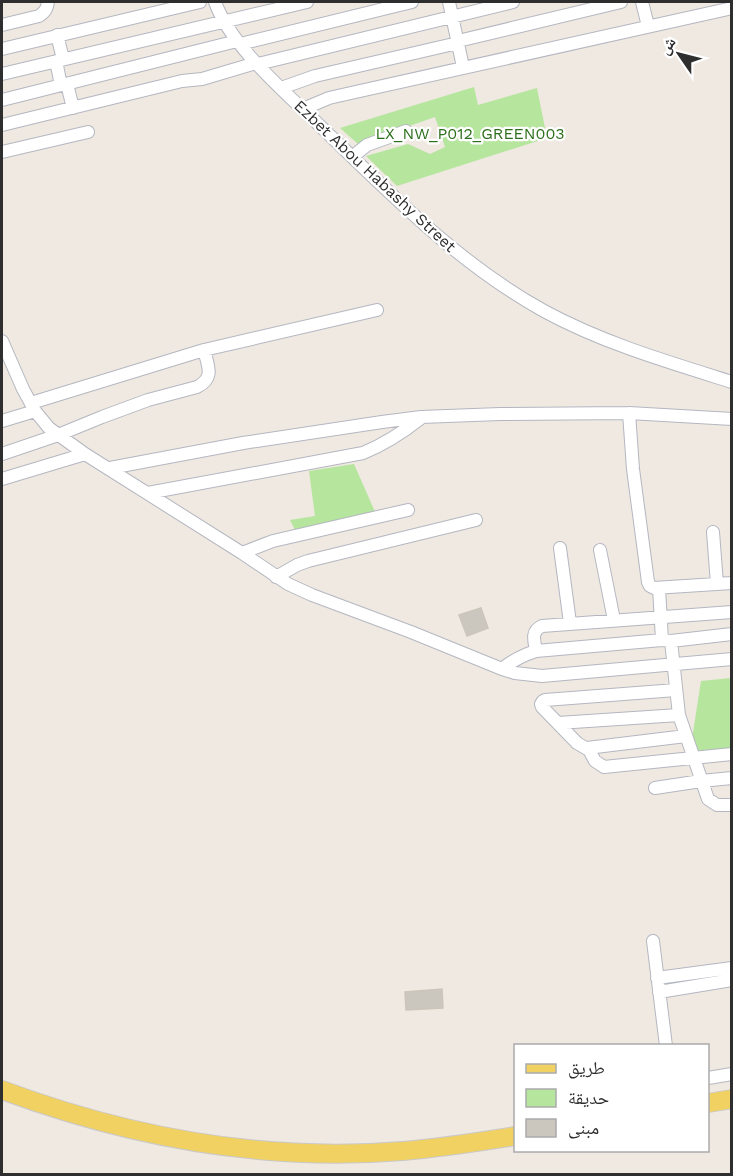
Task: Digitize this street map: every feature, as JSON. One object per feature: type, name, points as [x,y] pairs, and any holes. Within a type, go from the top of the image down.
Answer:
[{"type":"main road","points":[[2,1090],[54,1109],[115,1127],[185,1141],[239,1148],[304,1152],[378,1152],[467,1144],[514,1136]]},
{"type":"main road","points":[[709,1103],[732,1099]]},
{"type":"street","points":[[2,25],[39,16],[44,13],[48,2]]},
{"type":"street","points":[[2,49],[200,2]]},
{"type":"street","name":"Ezbet Abou Habashy Street","points":[[215,2],[239,43],[257,63],[352,157],[421,222],[466,260],[545,312],[588,332],[677,365],[732,382]]},
{"type":"street","points":[[2,74],[307,2]]},
{"type":"street","points":[[2,100],[412,2]]},
{"type":"street","points":[[449,2],[463,67]]},
{"type":"street","points":[[2,125],[182,81],[202,79],[257,63],[513,2]]},
{"type":"street","points":[[282,88],[315,76],[621,2]]},
{"type":"street","points":[[642,2],[648,26]]},
{"type":"street","points":[[303,109],[335,96],[732,8]]},
{"type":"street","points":[[39,16],[44,39]]},
{"type":"street","points":[[57,35],[64,85],[73,108]]},
{"type":"street","points":[[352,157],[367,145],[406,131]]},
{"type":"street","points":[[2,152],[88,132]]},
{"type":"street","points":[[2,421],[33,407],[204,350],[377,310]]},
{"type":"street","points":[[2,341],[11,365],[33,407],[49,428],[85,454],[276,577],[300,590],[515,673],[542,676],[732,659]]},
{"type":"street","points":[[2,454],[148,400],[204,384],[209,377],[209,369],[204,350]]},
{"type":"street","points":[[629,413],[639,526],[650,586],[659,588],[732,583]]},
{"type":"street","points":[[110,468],[243,443],[421,417],[629,413],[732,419]]},
{"type":"street","points":[[148,493],[363,453],[404,432],[421,417]]},
{"type":"street","points":[[2,479],[85,454]]},
{"type":"street","points":[[242,553],[273,541],[408,510]]},
{"type":"street","points":[[276,577],[308,561],[476,520]]},
{"type":"street","points":[[713,532],[717,584]]},
{"type":"street","points":[[560,548],[570,623]]},
{"type":"street","points":[[600,550],[614,620]]},
{"type":"street","points":[[659,588],[661,617],[673,664],[679,715],[693,758],[708,799],[717,806],[732,805]]},
{"type":"street","points":[[536,651],[534,632],[542,626],[732,612]]},
{"type":"street","points":[[502,669],[512,661],[536,651],[732,634]]},
{"type":"street","points":[[676,690],[543,701],[541,704],[578,743],[587,748],[595,761],[604,767],[732,754]]},
{"type":"street","points":[[558,723],[679,715]]},
{"type":"street","points":[[587,748],[686,736]]},
{"type":"street","points":[[655,788],[732,778]]},
{"type":"street","points":[[653,941],[666,1044]]},
{"type":"street","points":[[657,978],[732,968]]},
{"type":"street","points":[[659,992],[732,980]]},
{"type":"street","points":[[709,1078],[732,1074]]},
{"type":"green space","name":"LX_NW_P012_GREEN003","points":[[474,87],[478,105],[537,88],[547,138],[397,186],[366,156],[408,144],[430,154],[445,147],[435,117],[358,144],[340,128]]},
{"type":"green space","points":[[354,464],[376,514],[296,532],[290,520],[315,516],[309,471]]},
{"type":"green space","points":[[731,678],[731,751],[689,758],[701,681]]},
{"type":"building","points":[[481,608],[488,628],[467,636],[459,615]]},
{"type":"building","points":[[442,989],[443,1008],[406,1010],[405,992]]}]
